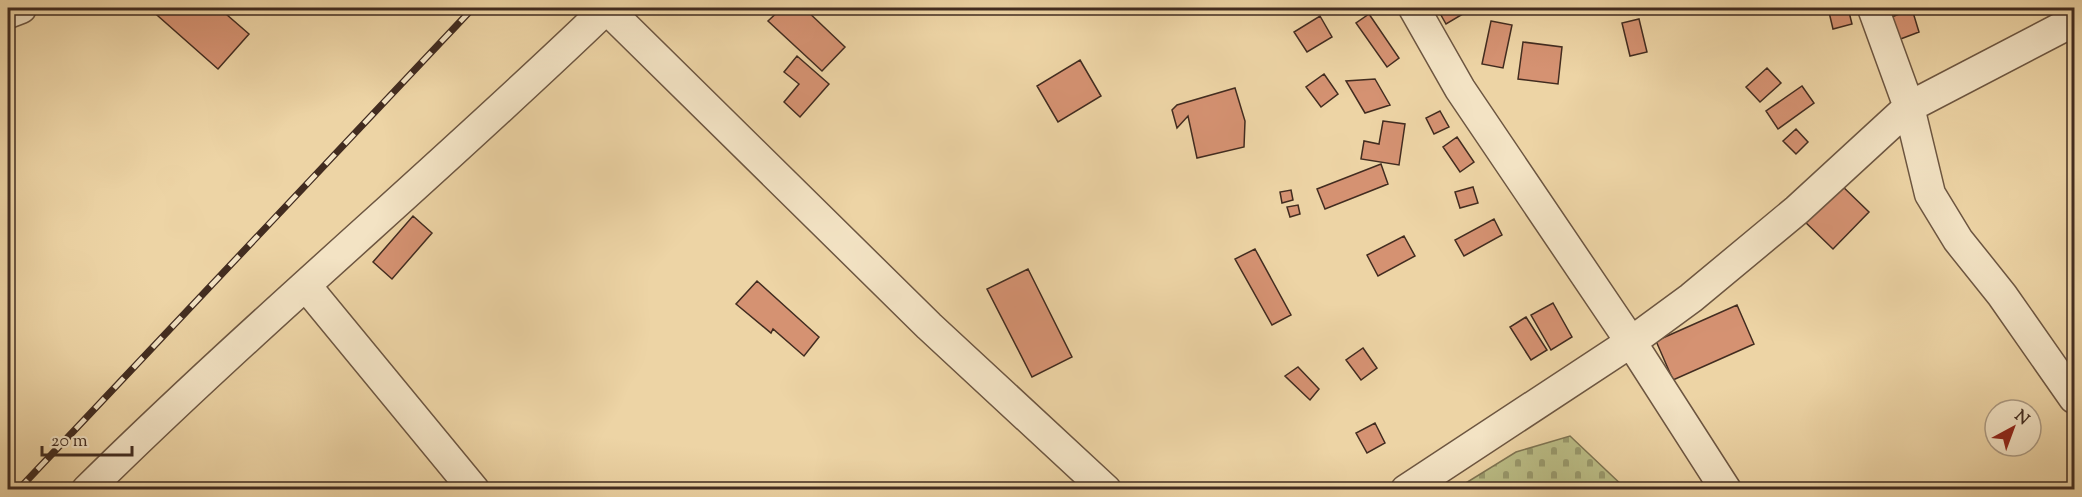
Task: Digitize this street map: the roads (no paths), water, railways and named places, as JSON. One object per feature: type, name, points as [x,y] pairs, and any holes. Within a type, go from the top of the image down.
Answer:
[{"type":"street","points":[[8,13],[21,8]]},
{"type":"street","points":[[87,489],[159,418],[306,286],[607,8],[929,326],[1106,489]]},
{"type":"street","points":[[1414,8],[1460,89],[1631,342],[1726,489]]},
{"type":"street","points":[[1873,8],[1909,107],[1930,194],[1958,240],[2002,295],[2074,398]]},
{"type":"street","points":[[1406,489],[1631,342],[1691,298],[1797,210],[1909,107],[2074,21]]},
{"type":"street","points":[[306,286],[474,489]]},
{"type":"railway","points":[[18,490],[473,8]]}]
